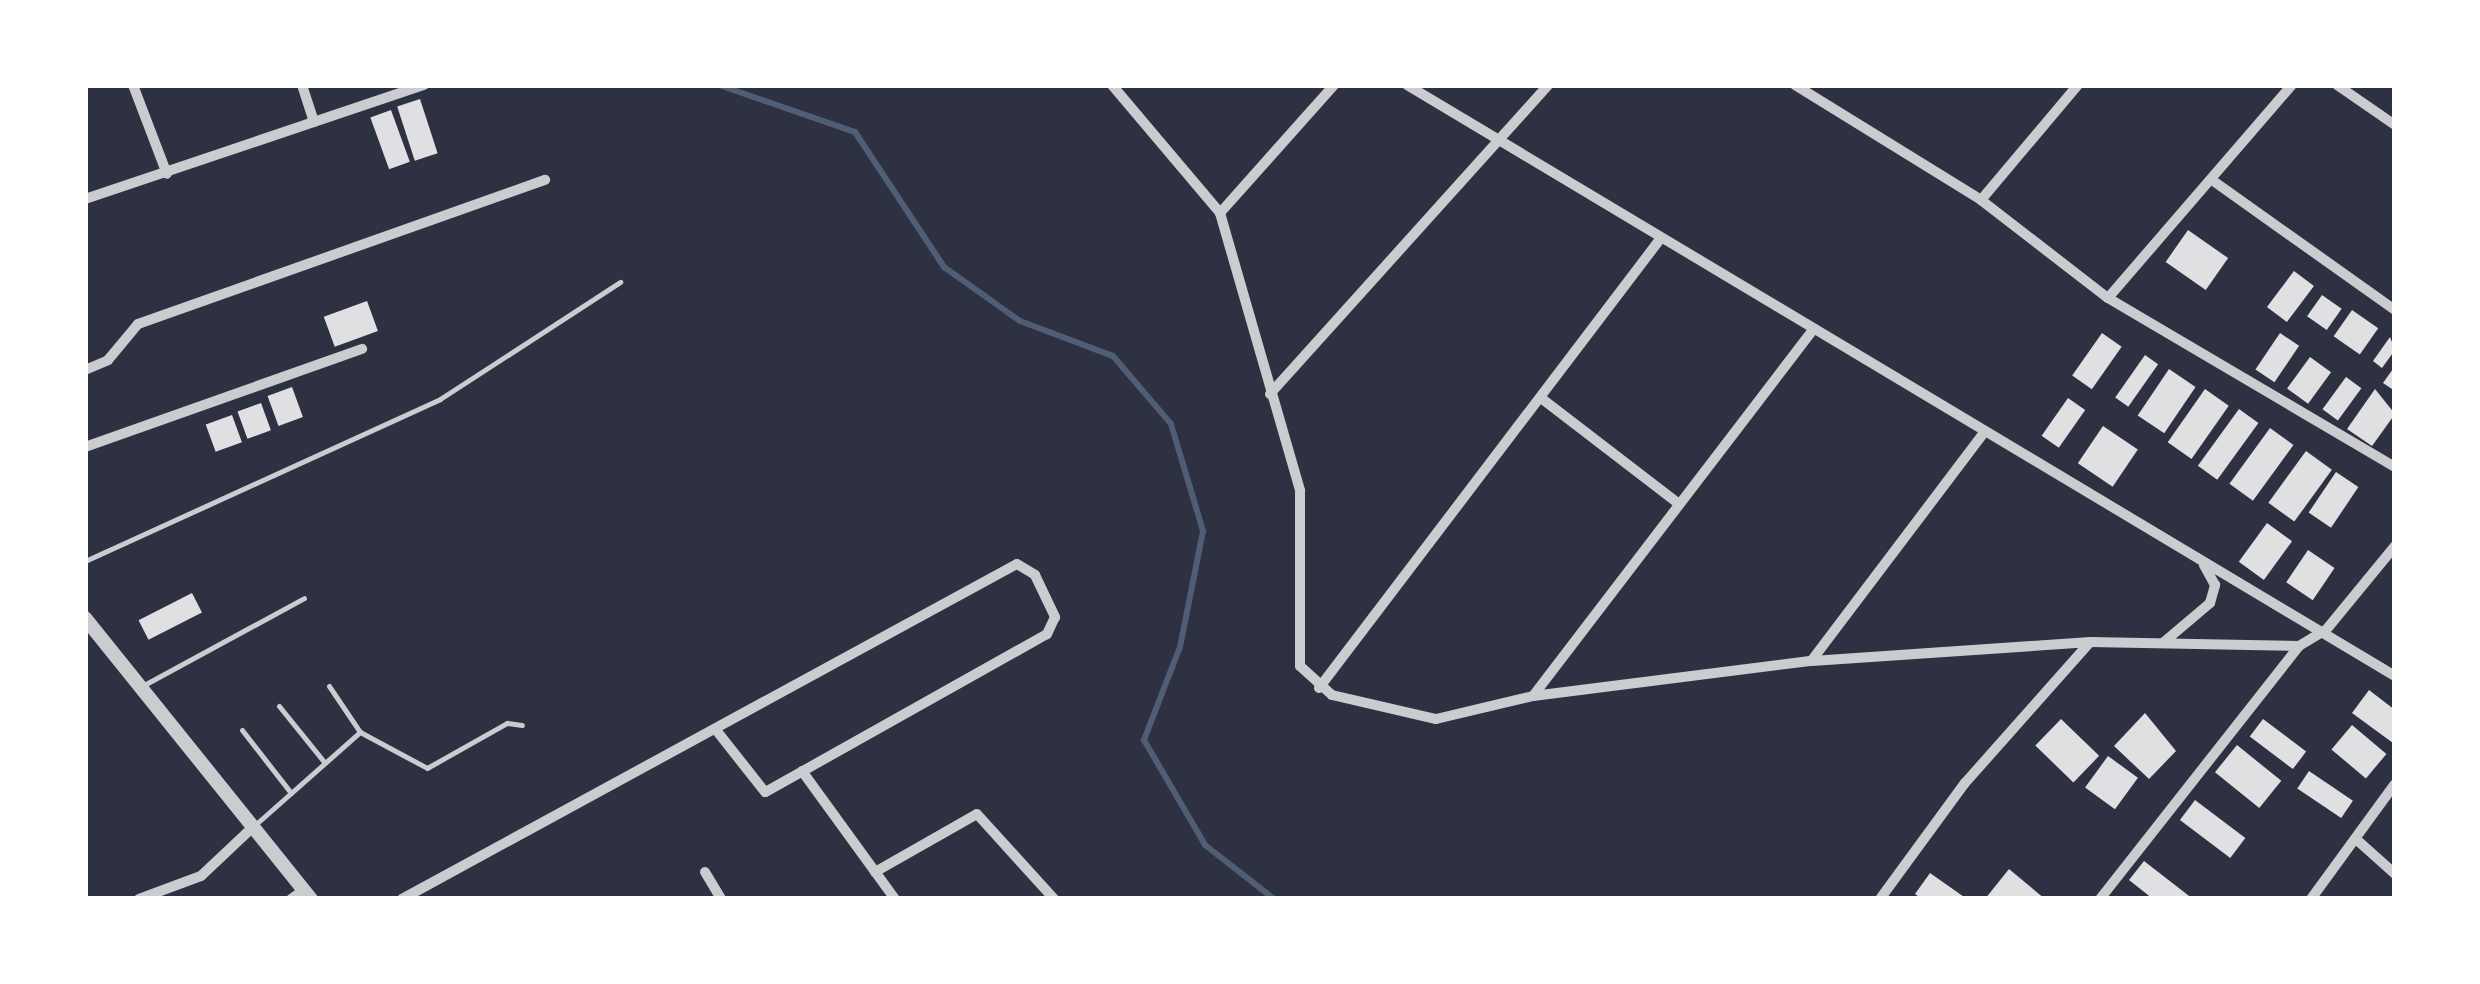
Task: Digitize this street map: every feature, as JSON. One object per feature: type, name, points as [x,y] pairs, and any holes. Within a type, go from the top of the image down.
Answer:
[{"type":"street","points":[[133,85],[168,174]]},
{"type":"street","points":[[302,85],[314,122]]},
{"type":"street","points":[[85,199],[424,85]]},
{"type":"street","points":[[1112,85],[1220,213],[1300,491],[1300,666],[1318,688],[1436,719],[1533,696],[1812,660],[2090,642],[2299,646]]},
{"type":"street","points":[[1220,213],[1334,85]]},
{"type":"street","points":[[1407,85],[2203,564],[2326,630],[2395,676]]},
{"type":"street","points":[[1270,394],[1548,85]]},
{"type":"street","points":[[1795,85],[1812,89],[1981,200],[2108,298],[2395,467]]},
{"type":"street","points":[[1981,200],[2078,85]]},
{"type":"street","points":[[2108,298],[2292,85]]},
{"type":"street","points":[[2337,85],[2395,126]]},
{"type":"street","points":[[85,370],[108,360],[138,324],[546,180]]},
{"type":"street","points":[[2212,180],[2395,310]]},
{"type":"street","points":[[1318,688],[1662,238]]},
{"type":"street","points":[[1533,696],[1814,329]]},
{"type":"street","points":[[85,447],[362,349]]},
{"type":"street","points":[[1541,398],[1679,504]]},
{"type":"street","points":[[1812,660],[1984,434]]},
{"type":"street","points":[[2100,899],[2299,646],[2326,630],[2395,546]]},
{"type":"street","points":[[402,899],[1017,564],[1035,575],[1054,628],[765,792],[755,788],[716,730]]},
{"type":"street","points":[[2161,644],[2210,603],[2215,585],[2203,564]]},
{"type":"street","points":[[85,618],[254,826],[302,896]]},
{"type":"street","points":[[1880,899],[1965,783],[2090,642]]},
{"type":"street","points":[[802,771],[895,899]]},
{"type":"street","points":[[2311,899],[2358,840],[2395,784]]},
{"type":"street","points":[[874,872],[977,814],[1054,899]]},
{"type":"street","points":[[139,899],[201,876],[254,826]]},
{"type":"street","points":[[2358,840],[2395,874]]},
{"type":"street","points":[[705,872],[722,899]]},
{"type":"lane","points":[[85,561],[440,400],[620,282]]},
{"type":"lane","points":[[141,686],[304,598]]},
{"type":"lane","points":[[329,686],[360,732],[427,768],[507,723],[522,725]]},
{"type":"lane","points":[[280,706],[325,763]]},
{"type":"lane","points":[[242,730],[291,793]]},
{"type":"lane","points":[[254,826],[360,732]]},
{"type":"building","points":[[420,99],[438,153],[415,161],[397,106]]},
{"type":"building","points":[[391,110],[410,162],[389,169],[370,118]]},
{"type":"building","points":[[2188,230],[2228,258],[2206,290],[2166,262]]},
{"type":"building","points":[[2294,271],[2314,286],[2287,322],[2267,307]]},
{"type":"building","points":[[2322,295],[2342,309],[2327,330],[2307,316]]},
{"type":"building","points":[[367,301],[378,331],[335,347],[324,317]]},
{"type":"building","points":[[2352,310],[2378,328],[2360,355],[2334,336]]},
{"type":"building","points":[[2102,333],[2122,347],[2092,389],[2072,376]]},
{"type":"building","points":[[2280,333],[2299,346],[2274,382],[2255,369]]},
{"type":"building","points":[[2390,337],[2395,350],[2382,368],[2373,361]]},
{"type":"building","points":[[2145,355],[2158,364],[2128,407],[2115,398]]},
{"type":"building","points":[[2310,357],[2331,372],[2308,404],[2287,389]]},
{"type":"building","points":[[2395,366],[2395,391],[2383,383]]},
{"type":"building","points":[[2169,369],[2196,387],[2164,433],[2138,415]]},
{"type":"building","points":[[2346,377],[2361,388],[2338,421],[2322,409]]},
{"type":"building","points":[[292,387],[303,417],[279,426],[268,396]]},
{"type":"building","points":[[2205,389],[2229,406],[2191,459],[2168,442]]},
{"type":"building","points":[[2375,389],[2395,414],[2372,446],[2347,429]]},
{"type":"building","points":[[2068,398],[2085,410],[2059,448],[2042,436]]},
{"type":"building","points":[[261,403],[271,430],[247,439],[238,412]]},
{"type":"building","points":[[2239,409],[2258,423],[2217,480],[2198,466]]},
{"type":"building","points":[[232,415],[242,442],[216,452],[206,425]]},
{"type":"building","points":[[2103,426],[2138,449],[2113,487],[2078,463]]},
{"type":"building","points":[[2270,428],[2293,445],[2253,501],[2229,484]]},
{"type":"building","points":[[2306,451],[2332,470],[2294,522],[2268,503]]},
{"type":"building","points":[[2336,472],[2358,487],[2331,528],[2309,513]]},
{"type":"building","points":[[2267,523],[2292,541],[2264,580],[2239,562]]},
{"type":"building","points":[[2308,550],[2335,568],[2313,600],[2286,582]]},
{"type":"building","points":[[192,593],[202,613],[149,640],[139,620]]},
{"type":"building","points":[[2369,690],[2395,710],[2393,743],[2352,713]]},
{"type":"building","points":[[2145,713],[2176,751],[2149,779],[2114,746]]},
{"type":"building","points":[[2061,719],[2099,756],[2073,782],[2035,746]]},
{"type":"building","points":[[2263,719],[2306,751],[2293,769],[2250,737]]},
{"type":"building","points":[[2352,725],[2386,754],[2366,778],[2331,750]]},
{"type":"building","points":[[2237,745],[2281,781],[2259,808],[2215,772]]},
{"type":"building","points":[[2108,756],[2138,778],[2115,809],[2085,788]]},
{"type":"building","points":[[2309,771],[2353,801],[2341,818],[2297,788]]},
{"type":"building","points":[[2195,800],[2245,838],[2230,858],[2180,820]]},
{"type":"building","points":[[2144,861],[2193,899],[2153,899],[2129,880]]},
{"type":"building","points":[[2009,869],[2045,899],[1985,899]]},
{"type":"building","points":[[1930,873],[1967,899],[1922,899],[1915,894]]},
{"type":"waterway","points":[[719,85],[855,132],[944,267],[1020,321],[1113,356],[1171,424],[1203,531],[1180,647],[1144,740],[1205,845],[1274,899]]}]
